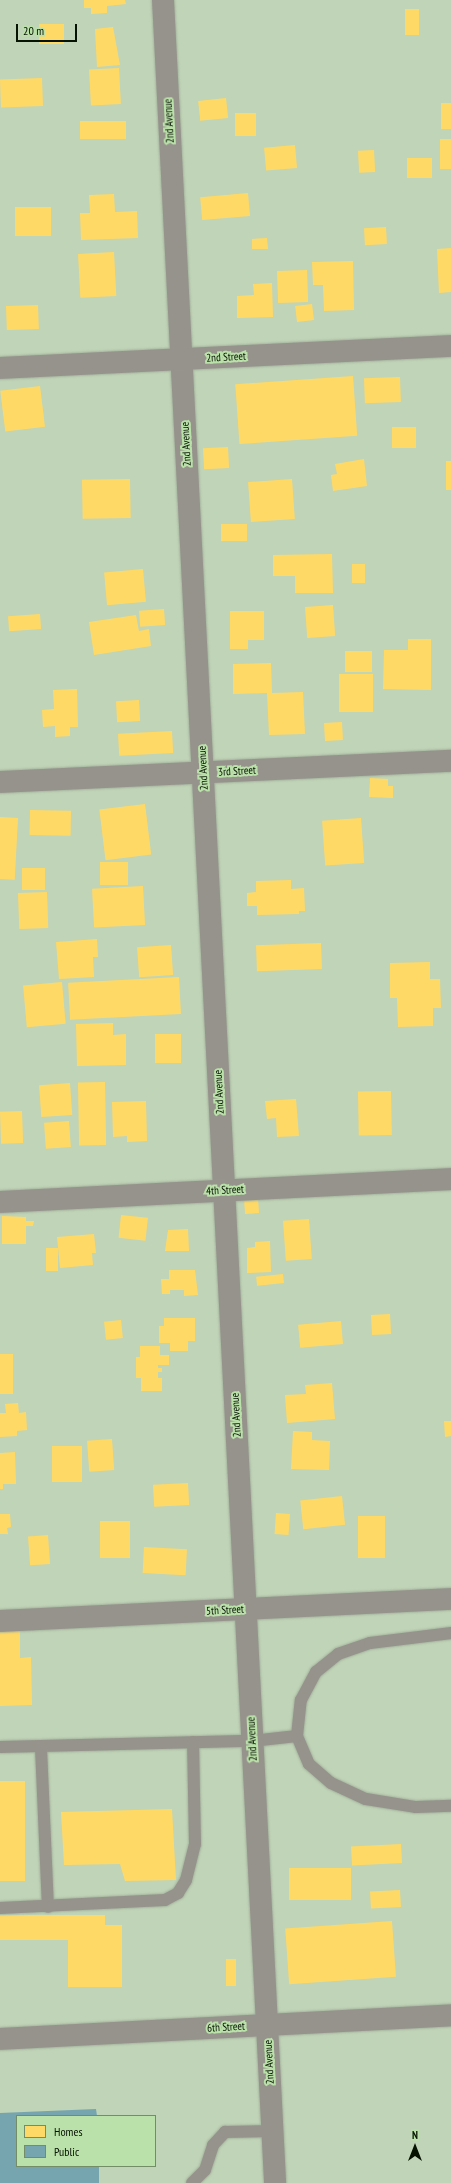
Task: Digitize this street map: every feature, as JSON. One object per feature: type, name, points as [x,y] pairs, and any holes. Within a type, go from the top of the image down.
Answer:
[{"type":"street","name":"2nd Avenue","points":[[163,0],[275,2183]]},
{"type":"street","name":"2nd Street","points":[[0,368],[451,346]]},
{"type":"street","name":"3rd Street","points":[[0,782],[451,761]]},
{"type":"street","name":"4th Street","points":[[0,1202],[451,1178]]},
{"type":"street","name":"5th Street","points":[[0,1621],[451,1598]]},
{"type":"street","name":"6th Street","points":[[0,2039],[451,2015]]},
{"type":"lane","points":[[451,1633],[370,1643],[338,1654],[316,1672],[301,1700],[297,1736],[309,1764],[331,1783],[366,1799],[416,1807],[451,1806]]},
{"type":"lane","points":[[0,1747],[41,1748],[252,1741],[297,1736]]},
{"type":"lane","points":[[0,1908],[48,1907],[165,1900],[178,1892],[186,1880],[195,1844],[193,1742]]},
{"type":"lane","points":[[41,1748],[48,1907]]},
{"type":"lane","points":[[192,2183],[205,2170],[213,2145],[225,2132],[272,2131]]},
{"type":"building: Homes","points":[[84,0],[125,0],[126,4],[107,6],[107,13],[91,14],[91,8],[84,8]]},
{"type":"building: Homes","points":[[405,9],[419,9],[419,35],[405,35]]},
{"type":"building: Homes","points":[[39,24],[64,24],[64,44],[39,44]]},
{"type":"building: Homes","points":[[113,27],[120,65],[97,67],[95,29]]},
{"type":"building: Homes","points":[[119,68],[121,104],[91,106],[89,70]]},
{"type":"building: Homes","points":[[42,78],[43,106],[1,107],[0,79]]},
{"type":"building: Homes","points":[[226,98],[228,118],[200,121],[198,101]]},
{"type":"building: Homes","points":[[441,103],[451,103],[451,129],[441,129]]},
{"type":"building: Homes","points":[[235,113],[256,113],[256,136],[235,136]]},
{"type":"building: Homes","points":[[80,121],[126,121],[126,139],[80,139]]},
{"type":"building: Homes","points":[[440,139],[451,139],[451,169],[440,169]]},
{"type":"building: Homes","points":[[295,145],[297,168],[266,171],[264,148]]},
{"type":"building: Homes","points":[[374,150],[375,172],[359,173],[358,151]]},
{"type":"building: Homes","points":[[407,158],[432,158],[432,178],[407,178]]},
{"type":"building: Homes","points":[[248,193],[250,216],[202,220],[200,197]]},
{"type":"building: Homes","points":[[114,194],[115,212],[137,211],[138,238],[81,240],[80,213],[90,213],[89,195]]},
{"type":"building: Homes","points":[[15,207],[51,207],[51,236],[15,236]]},
{"type":"building: Homes","points":[[386,227],[387,244],[365,245],[364,228]]},
{"type":"building: Homes","points":[[267,238],[268,249],[252,249],[252,239]]},
{"type":"building: Homes","points":[[451,248],[451,292],[439,293],[437,249]]},
{"type":"building: Homes","points":[[114,252],[116,296],[80,298],[78,254]]},
{"type":"building: Homes","points":[[353,261],[354,310],[324,311],[323,285],[313,285],[312,262]]},
{"type":"building: Homes","points":[[307,270],[308,302],[278,303],[277,271]]},
{"type":"building: Homes","points":[[272,283],[273,317],[237,318],[237,296],[254,295],[253,284]]},
{"type":"building: Homes","points":[[312,304],[314,320],[297,322],[295,306]]},
{"type":"building: Homes","points":[[38,305],[39,329],[7,330],[6,306]]},
{"type":"building: Homes","points":[[353,376],[357,436],[239,444],[235,384]]},
{"type":"building: Homes","points":[[400,377],[401,402],[365,403],[364,378]]},
{"type":"building: Homes","points":[[40,386],[45,427],[5,432],[0,391]]},
{"type":"building: Homes","points":[[392,427],[416,427],[416,448],[392,448]]},
{"type":"building: Homes","points":[[228,447],[229,468],[204,469],[203,448]]},
{"type":"building: Homes","points":[[364,459],[367,486],[333,491],[331,475],[337,474],[335,464]]},
{"type":"building: Homes","points":[[446,461],[451,461],[451,490],[446,490]]},
{"type":"building: Homes","points":[[130,479],[131,518],[83,519],[82,480]]},
{"type":"building: Homes","points":[[292,479],[295,519],[251,522],[248,482]]},
{"type":"building: Homes","points":[[221,524],[247,524],[247,541],[221,541]]},
{"type":"building: Homes","points":[[332,554],[333,593],[295,593],[295,576],[273,576],[273,555]]},
{"type":"building: Homes","points":[[352,564],[365,564],[365,583],[352,583]]},
{"type":"building: Homes","points":[[143,569],[146,602],[107,605],[104,572]]},
{"type":"building: Homes","points":[[333,605],[335,636],[307,638],[305,607]]},
{"type":"building: Homes","points":[[164,609],[165,625],[140,627],[139,611]]},
{"type":"building: Homes","points":[[230,611],[264,611],[264,640],[248,640],[248,649],[230,649]]},
{"type":"building: Homes","points":[[40,614],[41,629],[9,631],[8,616]]},
{"type":"building: Homes","points":[[136,615],[139,631],[149,629],[151,646],[94,655],[89,622]]},
{"type":"building: Homes","points":[[408,639],[431,639],[431,690],[383,689],[384,650],[408,650]]},
{"type":"building: Homes","points":[[345,651],[372,651],[372,672],[345,672]]},
{"type":"building: Homes","points":[[271,663],[272,693],[303,692],[305,734],[269,735],[267,693],[233,694],[233,664]]},
{"type":"building: Homes","points":[[339,674],[373,674],[373,712],[339,712]]},
{"type":"building: Homes","points":[[77,689],[78,727],[70,727],[70,736],[55,737],[55,726],[43,727],[42,710],[54,709],[53,690]]},
{"type":"building: Homes","points":[[139,700],[140,721],[117,722],[116,701]]},
{"type":"building: Homes","points":[[342,722],[343,740],[325,741],[324,723]]},
{"type":"building: Homes","points":[[172,731],[173,753],[119,756],[118,734]]},
{"type":"building: Homes","points":[[370,778],[388,779],[388,786],[393,786],[393,798],[369,797]]},
{"type":"building: Homes","points":[[145,804],[151,855],[106,860],[99,810]]},
{"type":"building: Homes","points":[[30,810],[71,811],[71,836],[30,835]]},
{"type":"building: Homes","points":[[0,817],[18,818],[15,880],[0,879]]},
{"type":"building: Homes","points":[[361,818],[364,863],[325,866],[322,821]]},
{"type":"building: Homes","points":[[100,862],[128,862],[128,885],[100,885]]},
{"type":"building: Homes","points":[[22,868],[45,868],[45,890],[22,890]]},
{"type":"building: Homes","points":[[291,880],[291,889],[304,888],[305,911],[299,911],[299,914],[257,915],[257,906],[247,906],[247,893],[256,892],[256,881]]},
{"type":"building: Homes","points":[[143,886],[145,925],[94,928],[92,889]]},
{"type":"building: Homes","points":[[47,892],[48,928],[19,929],[18,893]]},
{"type":"building: Homes","points":[[97,939],[98,957],[93,957],[94,977],[59,979],[56,942]]},
{"type":"building: Homes","points":[[321,943],[322,969],[257,971],[256,945]]},
{"type":"building: Homes","points":[[171,945],[173,975],[139,977],[137,947]]},
{"type":"building: Homes","points":[[430,962],[430,979],[440,979],[441,1008],[433,1008],[433,1026],[398,1027],[397,998],[390,998],[390,963]]},
{"type":"building: Homes","points":[[179,977],[181,1014],[70,1020],[68,983]]},
{"type":"building: Homes","points":[[62,982],[66,1024],[27,1027],[23,985]]},
{"type":"building: Homes","points":[[113,1023],[113,1035],[126,1034],[126,1065],[77,1066],[76,1024]]},
{"type":"building: Homes","points":[[155,1034],[181,1034],[181,1063],[155,1063]]},
{"type":"building: Homes","points":[[78,1082],[105,1082],[106,1145],[79,1145]]},
{"type":"building: Homes","points":[[70,1083],[72,1115],[41,1117],[39,1085]]},
{"type":"building: Homes","points":[[391,1091],[392,1135],[359,1136],[358,1092]]},
{"type":"building: Homes","points":[[296,1099],[299,1136],[277,1137],[276,1118],[267,1119],[265,1101]]},
{"type":"building: Homes","points":[[146,1101],[147,1141],[127,1142],[127,1136],[113,1137],[112,1102]]},
{"type":"building: Homes","points":[[22,1111],[23,1143],[1,1144],[0,1112]]},
{"type":"building: Homes","points":[[69,1121],[71,1147],[46,1149],[44,1123]]},
{"type":"building: Homes","points":[[258,1198],[259,1213],[245,1214],[244,1199]]},
{"type":"building: Homes","points":[[121,1215],[148,1218],[145,1241],[119,1238]]},
{"type":"building: Homes","points":[[2,1216],[26,1217],[26,1221],[34,1221],[33,1226],[26,1226],[26,1244],[2,1244]]},
{"type":"building: Homes","points":[[309,1219],[312,1259],[286,1261],[283,1221]]},
{"type":"building: Homes","points":[[188,1229],[189,1251],[165,1251],[168,1230]]},
{"type":"building: Homes","points":[[94,1234],[96,1253],[92,1253],[93,1265],[60,1268],[57,1237]]},
{"type":"building: Homes","points":[[270,1241],[271,1272],[247,1273],[247,1248],[255,1247],[255,1242]]},
{"type":"building: Homes","points":[[46,1248],[58,1248],[58,1271],[46,1271]]},
{"type":"building: Homes","points":[[169,1270],[195,1270],[198,1295],[184,1296],[184,1290],[170,1290],[170,1294],[162,1294],[161,1279],[169,1279]]},
{"type":"building: Homes","points":[[283,1274],[284,1283],[257,1286],[256,1277]]},
{"type":"building: Homes","points":[[390,1314],[391,1334],[372,1335],[371,1315]]},
{"type":"building: Homes","points":[[164,1318],[195,1318],[195,1341],[188,1341],[188,1351],[170,1351],[170,1343],[159,1343],[159,1326],[164,1326]]},
{"type":"building: Homes","points":[[121,1320],[123,1338],[106,1340],[104,1322]]},
{"type":"building: Homes","points":[[341,1321],[343,1344],[300,1348],[298,1325]]},
{"type":"building: Homes","points":[[140,1346],[160,1346],[160,1355],[169,1355],[169,1365],[158,1365],[158,1368],[162,1368],[162,1372],[158,1372],[158,1378],[162,1378],[162,1391],[141,1391],[141,1378],[136,1378],[136,1357],[140,1357]]},
{"type":"building: Homes","points":[[0,1354],[13,1354],[13,1394],[0,1394]]},
{"type":"building: Homes","points":[[332,1383],[335,1419],[287,1423],[285,1395],[306,1394],[305,1385]]},
{"type":"building: Homes","points":[[18,1403],[19,1413],[26,1412],[27,1430],[17,1431],[17,1436],[0,1437],[0,1413],[6,1413],[5,1404]]},
{"type":"building: Homes","points":[[444,1421],[451,1421],[451,1436],[445,1437]]},
{"type":"building: Homes","points":[[293,1431],[312,1432],[312,1440],[330,1441],[329,1470],[291,1469]]},
{"type":"building: Homes","points":[[112,1439],[114,1470],[89,1472],[87,1441]]},
{"type":"building: Homes","points":[[52,1446],[82,1446],[82,1482],[52,1482]]},
{"type":"building: Homes","points":[[15,1452],[16,1484],[3,1484],[3,1489],[0,1489],[0,1453]]},
{"type":"building: Homes","points":[[188,1483],[189,1505],[154,1507],[153,1485]]},
{"type":"building: Homes","points":[[342,1496],[345,1525],[303,1529],[300,1500]]},
{"type":"building: Homes","points":[[276,1513],[290,1514],[289,1535],[275,1534]]},
{"type":"building: Homes","points":[[0,1514],[10,1514],[11,1527],[7,1528],[8,1534],[0,1534]]},
{"type":"building: Homes","points":[[358,1516],[385,1516],[385,1558],[358,1558]]},
{"type":"building: Homes","points":[[100,1521],[130,1521],[130,1558],[100,1558]]},
{"type":"building: Homes","points":[[48,1535],[50,1564],[30,1565],[28,1536]]},
{"type":"building: Homes","points":[[144,1547],[187,1549],[186,1575],[143,1573]]},
{"type":"building: Homes","points":[[20,1629],[20,1658],[31,1657],[32,1705],[0,1706],[0,1630]]},
{"type":"building: Homes","points":[[0,1781],[25,1781],[25,1881],[0,1881]]},
{"type":"building: Homes","points":[[172,1809],[176,1880],[125,1881],[120,1864],[64,1865],[61,1812]]},
{"type":"building: Homes","points":[[401,1844],[402,1863],[352,1866],[351,1847]]},
{"type":"building: Homes","points":[[289,1868],[351,1868],[351,1900],[289,1900]]},
{"type":"building: Homes","points":[[400,1890],[401,1907],[371,1909],[370,1892]]},
{"type":"building: Homes","points":[[0,1915],[105,1915],[105,1925],[122,1925],[122,1987],[68,1987],[68,1940],[0,1940]]},
{"type":"building: Homes","points":[[392,1921],[396,1977],[289,1984],[285,1928]]},
{"type":"building: Homes","points":[[226,1959],[236,1959],[236,1986],[226,1986]]},
{"type":"building: Public","points":[[96,2109],[97,2115],[16,2115],[16,2167],[99,2167],[99,2183],[0,2183],[0,2113]]}]
